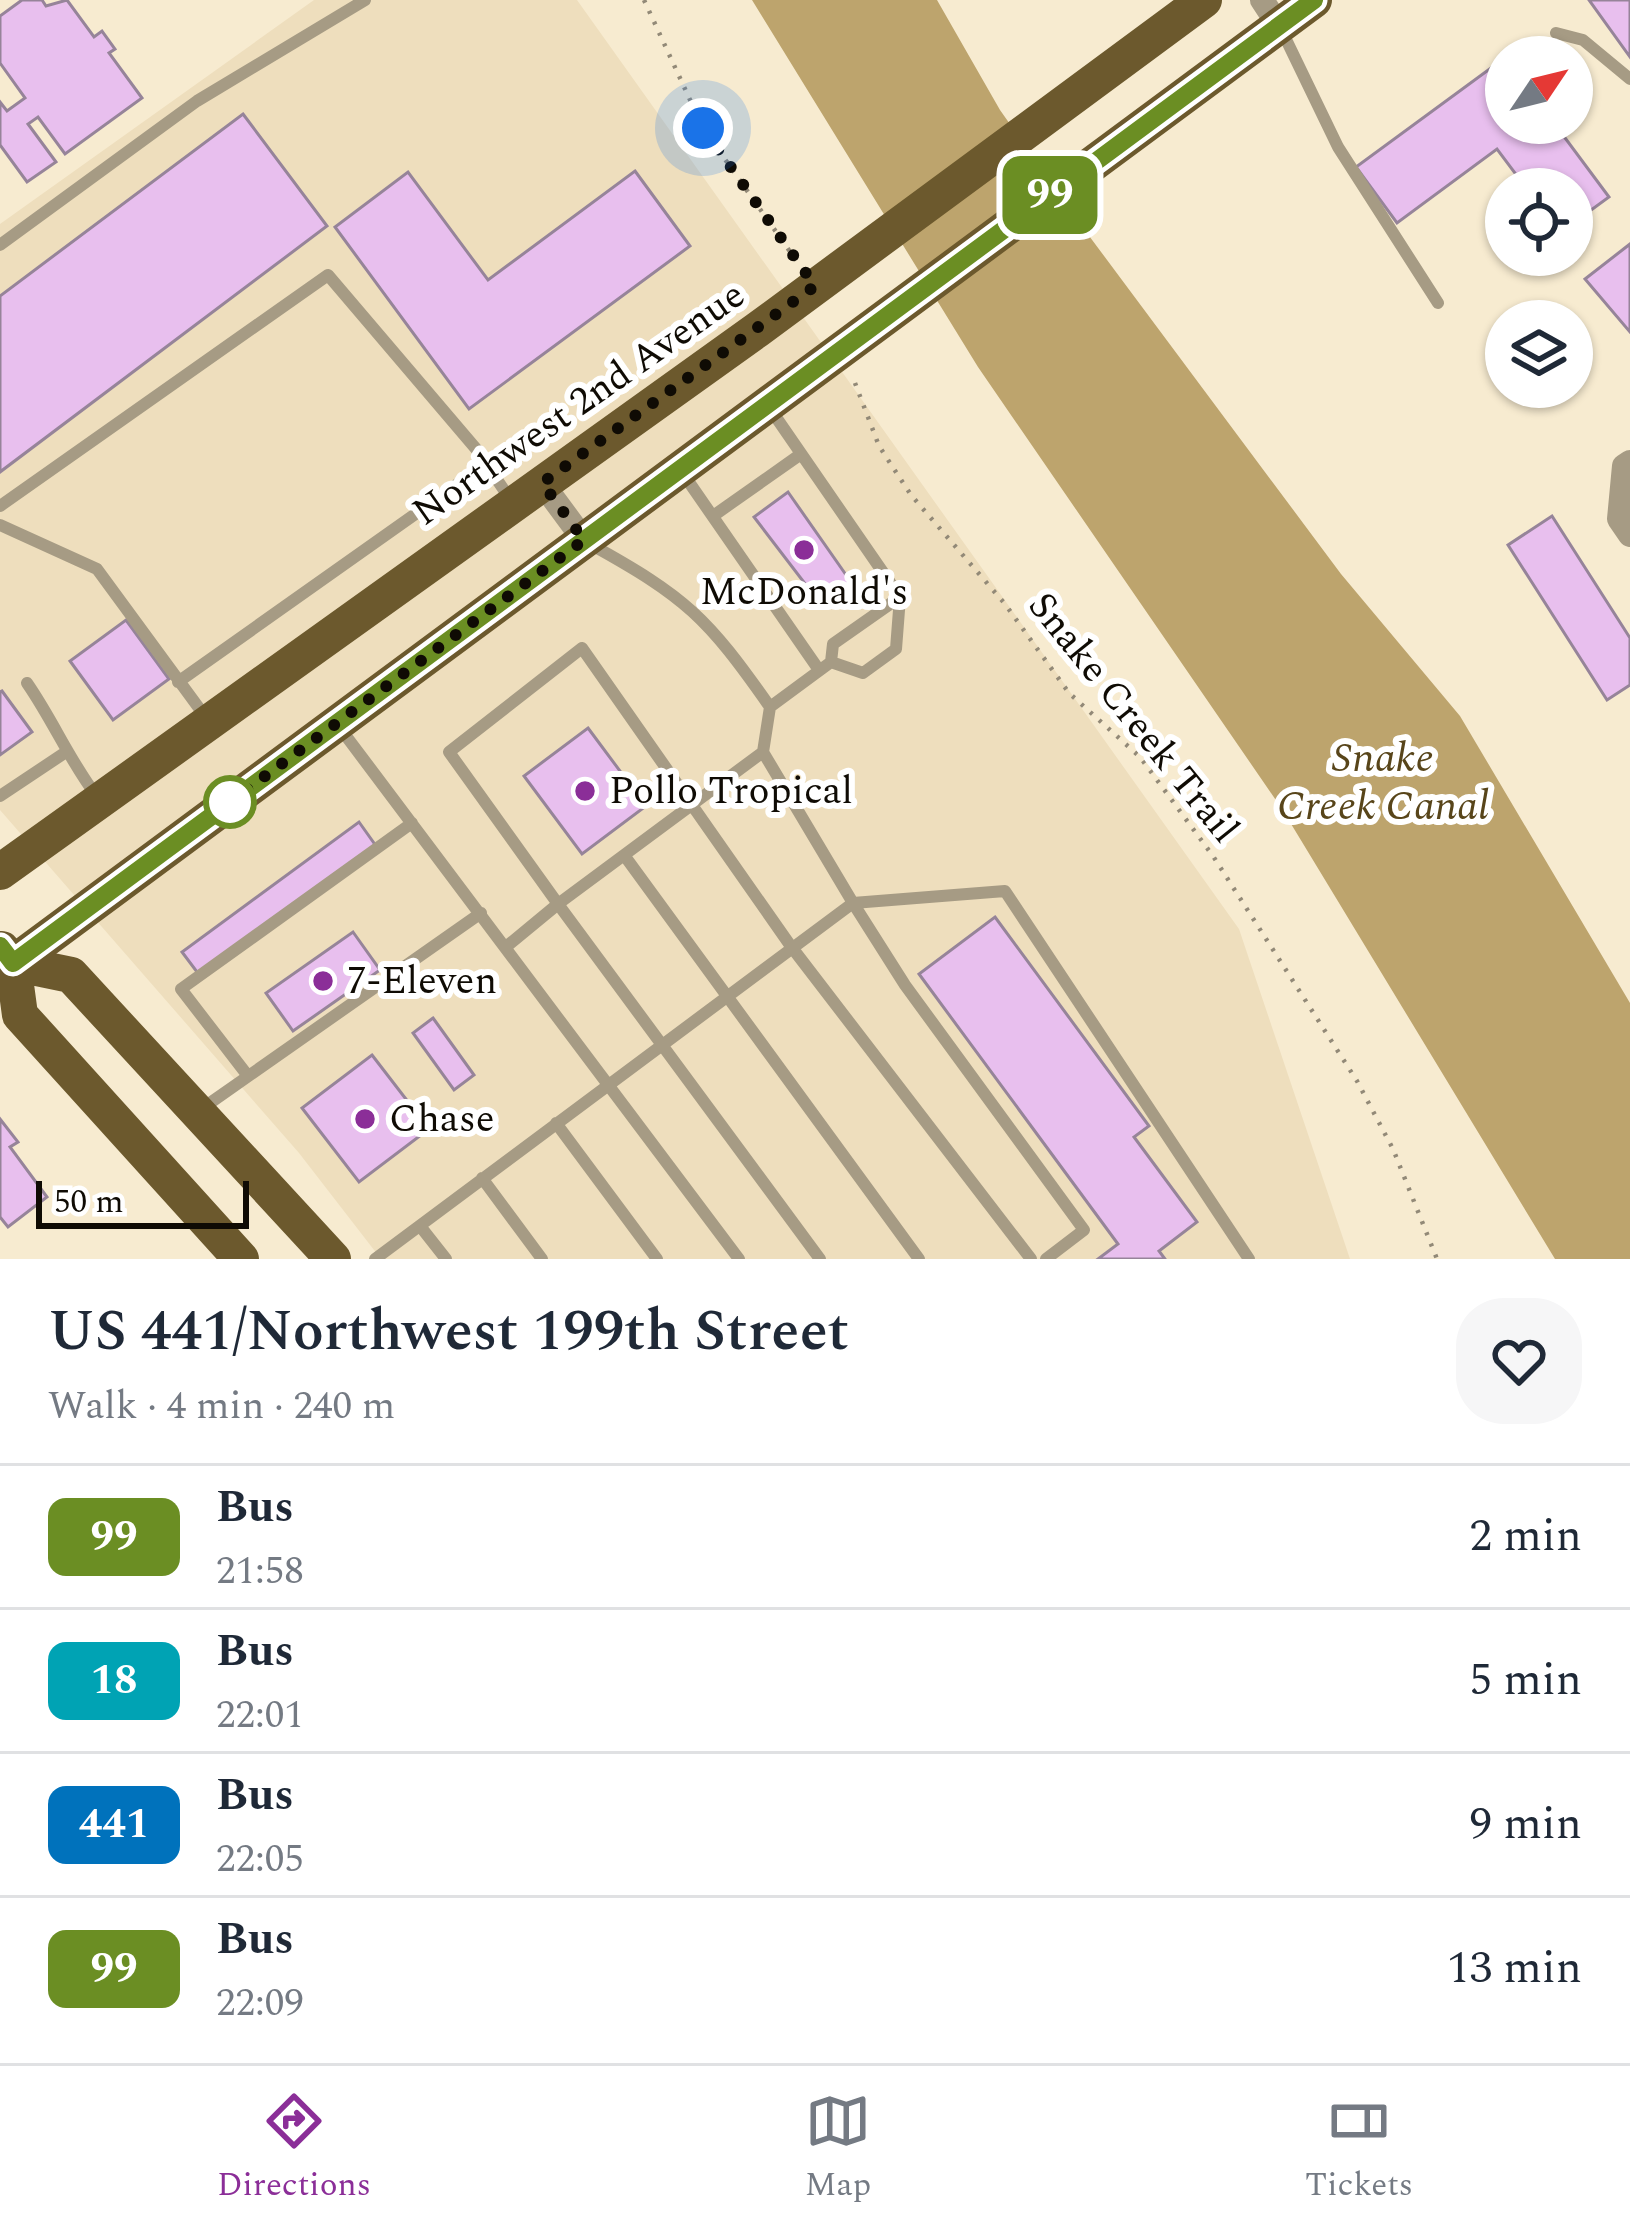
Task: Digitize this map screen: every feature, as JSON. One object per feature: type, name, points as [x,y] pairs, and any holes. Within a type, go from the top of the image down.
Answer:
[{"type":"main road","name":"Northwest 2nd Avenue","points":[[0,872],[1204,0]]},
{"type":"main road","points":[[4,961],[337,723],[1061,188],[1270,13],[1314,0]]},
{"type":"main road","points":[[4,961],[71,975],[333,1259]]},
{"type":"main road","points":[[4,961],[20,1015],[241,1259]]},
{"type":"street","points":[[1630,462],[1624,466],[1619,519],[1630,535]]},
{"type":"street","points":[[527,493],[584,540]]},
{"type":"lane","points":[[0,245],[196,101],[365,0]]},
{"type":"lane","points":[[1270,13],[1338,147],[1438,303]]},
{"type":"lane","points":[[1556,33],[1583,40],[1630,79]]},
{"type":"lane","points":[[0,506],[328,275],[486,464],[527,493]]},
{"type":"lane","points":[[680,469],[825,666],[863,673],[896,649],[900,598],[766,404]]},
{"type":"lane","points":[[712,516],[801,454]]},
{"type":"lane","points":[[178,682],[486,464]]},
{"type":"lane","points":[[0,525],[97,568],[208,720]]},
{"type":"lane","points":[[584,540],[676,593],[716,630],[770,707],[763,752],[853,903],[905,985],[1084,1230],[1046,1259]]},
{"type":"lane","points":[[770,707],[825,666],[833,644],[900,598]]},
{"type":"lane","points":[[820,1259],[449,752],[582,648],[790,945],[1031,1259]]},
{"type":"lane","points":[[27,683],[59,728],[63,754],[98,799]]},
{"type":"lane","points":[[337,723],[611,1082],[739,1259]]},
{"type":"lane","points":[[507,946],[763,752]]},
{"type":"lane","points":[[0,796],[63,754]]},
{"type":"lane","points":[[248,1076],[181,989],[412,823]]},
{"type":"lane","points":[[624,855],[919,1259]]},
{"type":"lane","points":[[375,1259],[790,945],[853,903],[1004,892],[1250,1259]]},
{"type":"lane","points":[[199,1110],[482,913]]},
{"type":"lane","points":[[556,1123],[657,1259]]},
{"type":"lane","points":[[482,1178],[542,1259]]},
{"type":"lane","points":[[420,1226],[446,1259]]},
{"type":"path","points":[[644,0],[703,128],[815,286]]},
{"type":"path","name":"Snake Creek Trail","points":[[837,352],[853,376],[879,446],[902,482],[1005,604],[1069,692],[1140,757],[1226,875],[1357,1081],[1393,1149],[1437,1259]]},
{"type":"shaded area","points":[[314,0],[577,0],[1239,929],[1350,1259],[381,1259],[299,1153],[0,810],[0,224]]},
{"type":"water","name":"Snake Creek Canal","points":[[752,0],[937,0],[1000,110],[1078,221],[1341,574],[1460,716],[1630,1003],[1630,1259],[1555,1259],[1282,809],[978,367]]},
{"type":"building","points":[[22,0],[42,0],[46,6],[67,0],[94,37],[102,31],[115,49],[109,53],[142,98],[65,154],[38,117],[28,124],[56,162],[27,182],[0,145],[0,102],[7,111],[25,98],[0,63],[0,16]]},
{"type":"building","points":[[1589,0],[1630,0],[1630,57]]},
{"type":"building","points":[[1485,72],[1485,144],[1570,144],[1587,168],[1511,168],[1497,149],[1397,223],[1356,167]]},
{"type":"building","points":[[243,114],[327,226],[0,472],[0,296]]},
{"type":"building","points":[[635,171],[690,246],[469,409],[335,227],[408,172],[488,280]]},
{"type":"building","points":[[1593,175],[1609,197],[1593,209]]},
{"type":"building","points":[[1630,244],[1630,332],[1585,279]]},
{"type":"building","name":"McDonald's","points":[[788,492],[851,582],[819,602],[754,517]]},
{"type":"building","points":[[1552,516],[1630,638],[1630,685],[1607,700],[1508,545]]},
{"type":"building","points":[[126,620],[169,679],[113,720],[70,661]]},
{"type":"building","points":[[0,692],[32,732],[0,755]]},
{"type":"building","name":"Pollo Tropical","points":[[588,728],[646,806],[582,854],[524,776]]},
{"type":"building","points":[[359,822],[376,846],[200,976],[182,952]]},
{"type":"building","points":[[995,917],[1149,1126],[1134,1137],[1197,1222],[1159,1251],[1165,1259],[1098,1259],[1118,1244],[919,974]]},
{"type":"building","name":"7-Eleven","points":[[353,932],[380,970],[293,1031],[266,993]]},
{"type":"building","points":[[433,1018],[474,1075],[454,1090],[413,1033]]},
{"type":"building","name":"Chase","points":[[372,1055],[429,1129],[359,1182],[302,1108]]},
{"type":"building","points":[[0,1119],[18,1142],[10,1147],[47,1197],[8,1227],[0,1217]]},
{"type":"bus line","name":"99","points":[[0,946],[13,963],[1314,0]]},
{"type":"place","name":"McDonald's","points":[[804,550]]},
{"type":"place","name":"Pollo Tropical","points":[[585,791]]},
{"type":"place","name":"7-Eleven","points":[[323,981]]},
{"type":"place","name":"Chase","points":[[365,1119]]},
{"type":"route","points":[[230,802],[584,540],[542,483],[815,286],[703,128]]}]
